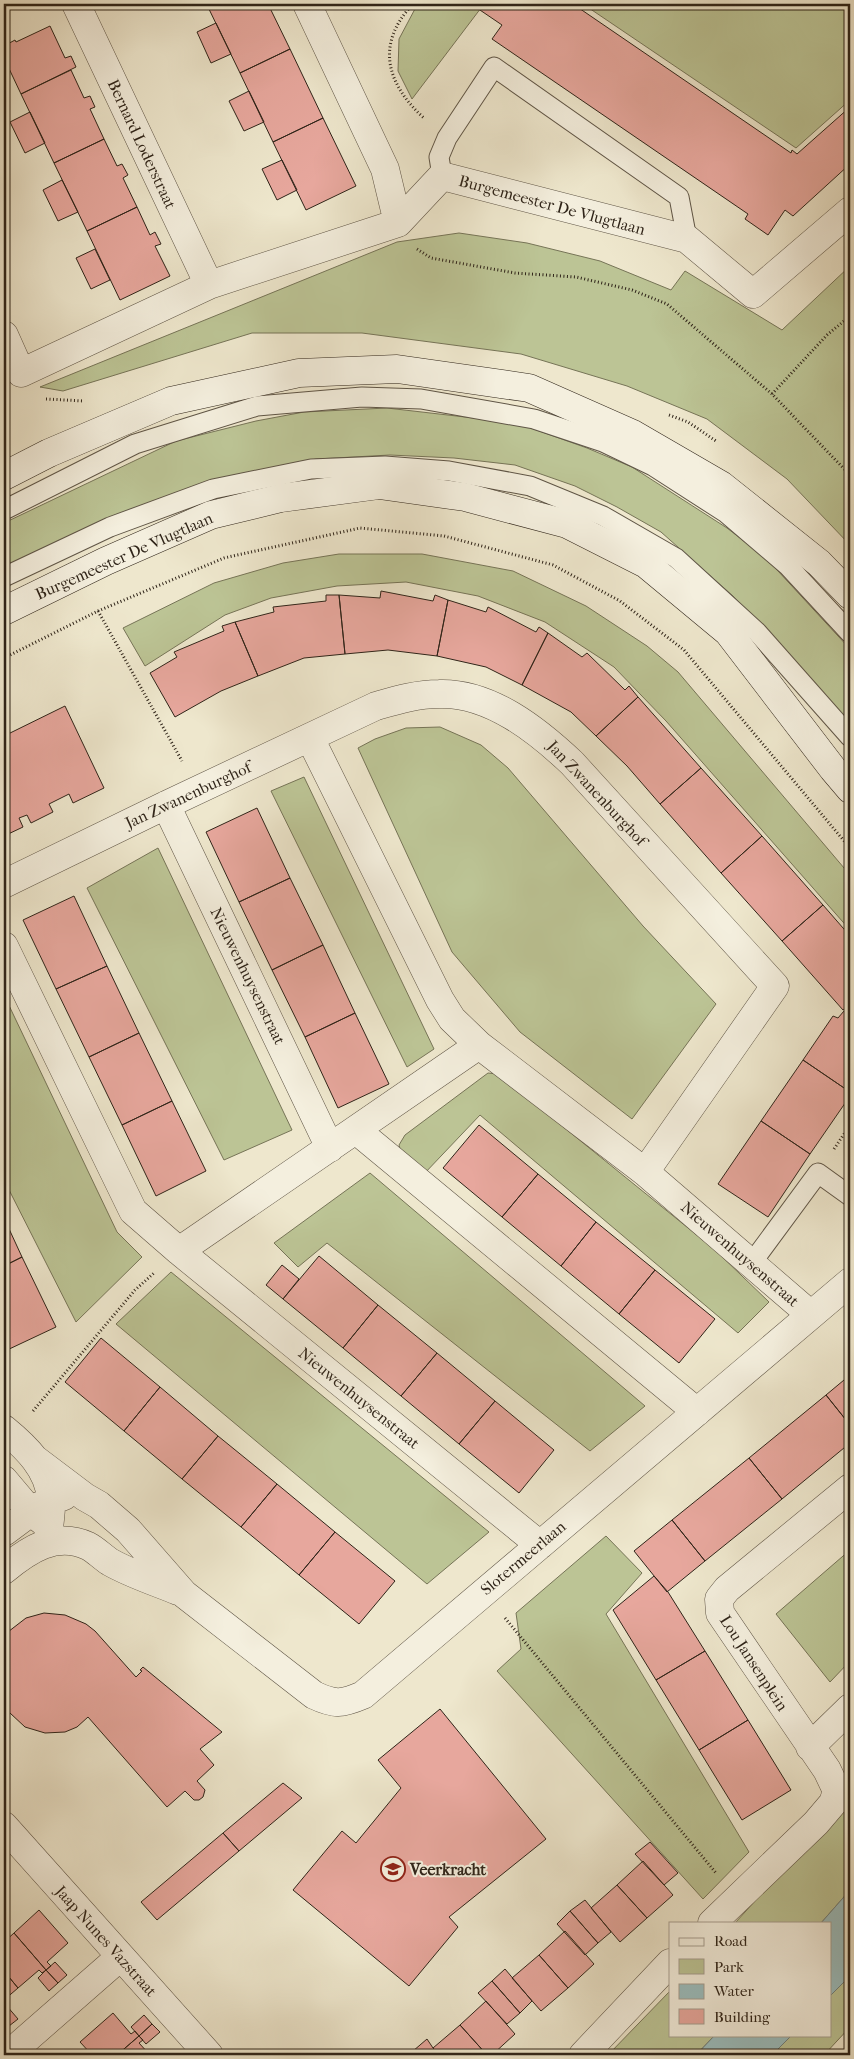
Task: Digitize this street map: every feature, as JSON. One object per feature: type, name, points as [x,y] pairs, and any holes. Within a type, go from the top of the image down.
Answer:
[{"type":"street","name":"Bernard Loderstraat","points":[[76,4],[209,285]]},
{"type":"street","points":[[306,4],[385,169],[398,223]]},
{"type":"street","name":"Burgemeester De Vlugtlaan","points":[[4,336],[22,373],[209,285],[398,223],[442,176],[687,239],[753,294],[850,211]]},
{"type":"street","points":[[4,476],[49,453],[171,401],[299,373],[397,369],[529,388],[633,434],[721,485],[819,563],[850,595]]},
{"type":"street","name":"Burgemeester De Vlugtlaan","points":[[4,611],[106,561],[211,515],[254,504],[281,498],[379,485],[465,497],[568,524],[646,564],[728,632],[833,769],[850,788]]},
{"type":"street","name":"Jan Zwanenburghof","points":[[4,884],[166,804],[376,706],[413,696],[441,693],[474,699],[510,714],[542,735],[572,763],[775,986],[645,1172]]},
{"type":"street","name":"Nieuwenhuysenstraat","points":[[310,738],[440,1000],[452,1018],[479,1044],[645,1172],[811,1315]]},
{"type":"street","name":"Nieuwenhuysenstraat","points":[[166,804],[330,1148]]},
{"type":"street","name":"Nieuwenhuysenstraat","points":[[4,946],[133,1211],[179,1252],[540,1545]]},
{"type":"street","points":[[179,1252],[479,1044]]},
{"type":"street","points":[[356,1130],[697,1412]]},
{"type":"street","name":"Slotermeerlaan","points":[[8,1433],[36,1460],[85,1498],[99,1505],[128,1530],[184,1594],[314,1695],[330,1703],[346,1702],[363,1695],[850,1282]]},
{"type":"street","name":"Slotermeerlaan","points":[[36,1460],[48,1479],[49,1524]]},
{"type":"street","name":"Slotermeerlaan","points":[[4,1480],[49,1524],[88,1546],[110,1562],[184,1594]]},
{"type":"street","name":"Lou Jansenplein","points":[[810,1747],[720,1613],[719,1599],[727,1588],[850,1488]]},
{"type":"street","points":[[4,1570],[32,1550],[49,1524],[62,1496],[85,1498]]},
{"type":"street","points":[[4,1532],[49,1524]]},
{"type":"street","points":[[713,1922],[816,1823],[834,1803],[837,1791],[827,1770],[810,1747],[850,1708]]},
{"type":"street","name":"Jaap Nunes Vazstraat","points":[[4,1826],[209,2055]]},
{"type":"street","points":[[8,2055],[120,1957]]},
{"type":"street","points":[[583,2055],[669,1964]]},
{"type":"lane","points":[[442,176],[439,157],[447,138],[494,67],[679,197],[687,239]]},
{"type":"lane","points":[[4,510],[135,444],[256,406],[362,396],[422,399],[534,420],[603,442],[654,466],[726,513],[788,566],[850,633]]},
{"type":"lane","name":"Burgemeester De Vlugtlaan","points":[[4,577],[110,526],[213,489],[311,469],[385,466],[449,471],[530,486],[604,516],[676,558],[757,632],[850,737]]},
{"type":"lane","points":[[751,1264],[818,1173],[850,1196]]},
{"type":"path","points":[[414,4],[402,15],[390,38],[390,61],[396,85],[417,112],[447,138]]},
{"type":"path","points":[[398,223],[413,247],[431,258],[515,272],[576,277],[632,290],[667,304],[772,394],[850,475]]},
{"type":"path","points":[[772,394],[827,335],[850,316]]},
{"type":"path","points":[[4,658],[98,611],[224,558],[360,528],[444,536],[553,564],[620,601],[684,650],[850,848]]},
{"type":"path","points":[[98,611],[198,790]]},
{"type":"path","points":[[8,1433],[135,1290],[179,1252]]},
{"type":"path","points":[[483,1592],[737,1899]]},
{"type":"green space","points":[[422,4],[484,4],[412,99],[398,71],[399,39],[416,7]]},
{"type":"green space","points":[[583,4],[850,4],[850,100],[796,148]]},
{"type":"green space","points":[[459,233],[527,243],[600,261],[671,290],[685,271],[782,330],[850,266],[850,545],[787,479],[707,419],[627,386],[521,354],[362,333],[252,333],[63,391],[40,387],[397,242]]},
{"type":"green space","points":[[387,408],[517,423],[587,448],[632,467],[727,528],[766,558],[850,649],[850,723],[733,596],[661,532],[575,486],[515,465],[454,458],[390,455],[316,459],[267,470],[4,572],[4,523],[176,441],[256,421],[304,412]]},
{"type":"green space","points":[[339,554],[422,554],[513,571],[586,606],[647,646],[678,672],[850,875],[850,930],[666,721],[614,667],[545,622],[478,596],[406,582],[337,586],[271,598],[225,615],[145,666],[123,628],[214,583],[283,563]]},
{"type":"green space","points":[[440,727],[481,745],[508,768],[643,926],[716,1004],[632,1119],[520,1032],[452,952],[358,748],[375,739],[406,728]]},
{"type":"green space","points":[[304,777],[434,1049],[407,1067],[271,791]]},
{"type":"green space","points":[[158,848],[292,1130],[224,1160],[87,888]]},
{"type":"green space","points":[[4,995],[117,1232],[142,1257],[76,1322],[4,1180]]},
{"type":"green space","points":[[488,1073],[498,1074],[714,1249],[769,1302],[738,1333],[480,1115],[423,1175],[402,1156],[399,1145],[405,1135]]},
{"type":"green space","points":[[370,1173],[645,1406],[590,1451],[327,1243],[298,1267],[274,1243]]},
{"type":"green space","points":[[171,1272],[489,1532],[427,1584],[116,1324]]},
{"type":"green space","points":[[606,1536],[642,1573],[606,1614],[749,1852],[703,1899],[497,1671],[521,1649],[516,1613]]},
{"type":"green space","points":[[850,1550],[850,1661],[830,1682],[776,1614]]},
{"type":"green space","points":[[850,1788],[850,1890],[822,1922],[736,1922],[838,1810]]},
{"type":"green space","points":[[850,1976],[850,2027],[824,2055],[772,2055],[791,2036],[832,2036],[832,1994]]},
{"type":"green space","points":[[669,1992],[669,2036],[714,2036],[696,2055],[608,2055]]},
{"type":"water","points":[[850,1890],[850,1976],[832,1994],[832,1922],[822,1922]]},
{"type":"water","points":[[714,2036],[791,2036],[772,2055],[696,2055]]},
{"type":"building","points":[[268,4],[290,49],[240,73],[207,5]]},
{"type":"building","points":[[480,4],[573,4],[791,153],[792,150],[797,154],[850,107],[850,164],[793,216],[785,210],[768,235],[745,219],[748,214],[492,39],[502,25],[477,8]]},
{"type":"building","points":[[216,23],[231,54],[211,63],[197,32]]},
{"type":"building","points":[[50,26],[65,58],[71,56],[76,67],[21,94],[4,58],[4,46]]},
{"type":"building","points":[[290,49],[323,118],[273,142],[240,73]]},
{"type":"building","points":[[71,70],[84,98],[90,96],[95,107],[90,109],[104,139],[54,163],[21,94]]},
{"type":"building","points":[[249,91],[264,122],[244,131],[229,101]]},
{"type":"building","points":[[30,112],[45,143],[25,153],[10,122]]},
{"type":"building","points":[[323,118],[356,186],[306,210],[273,142]]},
{"type":"building","points":[[104,139],[117,166],[122,164],[128,175],[123,178],[137,207],[87,231],[54,163]]},
{"type":"building","points":[[282,160],[297,190],[277,200],[262,169]]},
{"type":"building","points":[[62,180],[78,212],[58,221],[43,190]]},
{"type":"building","points":[[137,207],[150,235],[155,232],[161,244],[155,246],[170,276],[120,300],[87,231]]},
{"type":"building","points":[[95,249],[110,280],[91,289],[76,258]]},
{"type":"building","points":[[381,591],[433,601],[435,595],[448,600],[437,656],[388,650],[345,654],[339,595],[380,598]]},
{"type":"building","points":[[326,595],[339,595],[345,654],[304,658],[258,676],[235,622],[274,612],[273,607],[326,601]]},
{"type":"building","points":[[448,600],[486,612],[488,607],[536,632],[539,627],[548,633],[522,685],[486,667],[437,656]]},
{"type":"building","points":[[235,622],[258,676],[221,691],[175,717],[150,673],[177,657],[174,652],[224,631],[222,626]]},
{"type":"building","points":[[548,633],[582,657],[587,653],[625,690],[629,686],[638,697],[596,736],[571,712],[522,685]]},
{"type":"building","points":[[638,697],[701,768],[660,804],[627,766],[596,736]]},
{"type":"building","points":[[65,706],[104,788],[73,803],[69,794],[49,804],[53,812],[31,823],[27,815],[19,818],[23,827],[4,836],[4,736]]},
{"type":"building","points":[[701,768],[762,836],[721,873],[660,804]]},
{"type":"building","points":[[257,808],[290,878],[239,902],[206,832]]},
{"type":"building","points":[[762,836],[823,905],[782,941],[721,873]]},
{"type":"building","points":[[290,878],[323,945],[272,970],[239,902]]},
{"type":"building","points":[[74,896],[107,966],[56,989],[23,920]]},
{"type":"building","points":[[823,905],[850,936],[850,1004],[843,1010],[782,941]]},
{"type":"building","points":[[323,945],[355,1013],[305,1037],[272,970]]},
{"type":"building","points":[[107,966],[139,1033],[89,1057],[56,989]]},
{"type":"building","points":[[850,1004],[850,1092],[803,1060],[833,1016],[838,1018]]},
{"type":"building","points":[[355,1013],[389,1084],[338,1108],[305,1037]]},
{"type":"building","points":[[139,1033],[172,1101],[122,1125],[89,1057]]},
{"type":"building","points":[[803,1060],[850,1092],[850,1096],[810,1154],[761,1121]]},
{"type":"building","points":[[172,1101],[206,1171],[156,1196],[122,1125]]},
{"type":"building","points":[[761,1121],[810,1154],[768,1217],[718,1184]]},
{"type":"building","points":[[479,1125],[538,1174],[502,1217],[443,1168]]},
{"type":"building","points":[[538,1174],[596,1222],[561,1266],[502,1217]]},
{"type":"building","points":[[4,1218],[22,1257],[4,1266]]},
{"type":"building","points":[[596,1222],[655,1270],[619,1314],[561,1266]]},
{"type":"building","points":[[319,1256],[378,1305],[343,1348],[283,1299]]},
{"type":"building","points":[[22,1257],[56,1327],[5,1351],[4,1266]]},
{"type":"building","points":[[282,1265],[299,1279],[283,1299],[266,1285]]},
{"type":"building","points":[[655,1270],[715,1319],[679,1363],[619,1314]]},
{"type":"building","points":[[378,1305],[437,1353],[401,1396],[343,1348]]},
{"type":"building","points":[[101,1338],[160,1387],[124,1431],[65,1382]]},
{"type":"building","points":[[437,1353],[495,1401],[459,1444],[401,1396]]},
{"type":"building","points":[[850,1375],[850,1425],[826,1395]]},
{"type":"building","points":[[160,1387],[218,1436],[182,1479],[124,1431]]},
{"type":"building","points":[[826,1395],[850,1425],[850,1443],[782,1499],[749,1458]]},
{"type":"building","points":[[495,1401],[554,1450],[519,1493],[459,1444]]},
{"type":"building","points":[[218,1436],[277,1484],[241,1527],[182,1479]]},
{"type":"building","points":[[749,1458],[782,1499],[705,1561],[672,1520]]},
{"type":"building","points":[[277,1484],[335,1532],[299,1575],[241,1527]]},
{"type":"building","points":[[672,1520],[705,1561],[667,1592],[634,1551]]},
{"type":"building","points":[[335,1532],[395,1581],[359,1624],[299,1575]]},
{"type":"building","points":[[654,1576],[668,1592],[705,1651],[656,1680],[613,1610]]},
{"type":"building","points":[[44,1613],[65,1615],[86,1624],[95,1631],[136,1677],[143,1667],[222,1732],[200,1749],[214,1765],[197,1781],[205,1790],[203,1797],[199,1800],[194,1800],[185,1791],[167,1807],[88,1717],[77,1727],[65,1732],[45,1733],[25,1727],[10,1713],[8,1715],[4,1710],[4,1635],[26,1618]]},
{"type":"building","points":[[705,1651],[748,1720],[699,1750],[656,1680]]},
{"type":"building","points":[[440,1709],[546,1839],[449,1917],[458,1927],[409,1986],[293,1890],[342,1831],[356,1843],[401,1788],[378,1760]]},
{"type":"building","points":[[748,1720],[791,1790],[742,1820],[699,1750]]},
{"type":"building","points":[[283,1783],[302,1798],[239,1851],[223,1833]]},
{"type":"building","points":[[223,1833],[239,1851],[157,1920],[141,1902]]},
{"type":"building","points":[[650,1842],[678,1873],[664,1885],[635,1854]]},
{"type":"building","points":[[643,1861],[673,1895],[647,1918],[617,1885]]},
{"type":"building","points":[[617,1885],[647,1918],[620,1942],[591,1908]]},
{"type":"building","points":[[585,1900],[611,1932],[598,1943],[570,1911]]},
{"type":"building","points":[[39,1910],[68,1943],[47,1962],[51,1966],[46,1970],[14,1933]]},
{"type":"building","points":[[570,1911],[598,1943],[585,1955],[557,1924]]},
{"type":"building","points":[[565,1931],[594,1964],[568,1988],[539,1955]]},
{"type":"building","points":[[14,1933],[46,1970],[42,1973],[39,1970],[18,1988],[4,1971],[4,1942]]},
{"type":"building","points":[[539,1955],[568,1988],[541,2011],[512,1978]]},
{"type":"building","points":[[55,1962],[67,1975],[58,1983],[46,1970]]},
{"type":"building","points":[[505,1969],[532,2001],[520,2013],[492,1981]]},
{"type":"building","points":[[46,1970],[58,1983],[49,1991],[38,1978]]},
{"type":"building","points":[[4,1971],[18,1988],[4,2000]]},
{"type":"building","points":[[492,1981],[520,2013],[507,2024],[478,1993]]},
{"type":"building","points":[[486,2001],[515,2034],[492,2055],[487,2055],[460,2025]]},
{"type":"building","points":[[6,2005],[18,2019],[9,2026],[4,2021],[4,2007]]},
{"type":"building","points":[[113,2013],[131,2034],[135,2031],[139,2036],[117,2055],[92,2055],[80,2042]]},
{"type":"building","points":[[144,2015],[152,2024],[139,2036],[131,2027]]},
{"type":"building","points":[[152,2024],[160,2032],[146,2044],[139,2036]]},
{"type":"building","points":[[460,2025],[487,2055],[440,2055],[433,2048]]},
{"type":"building","points":[[139,2036],[143,2040],[139,2043],[150,2055],[117,2055]]},
{"type":"building","points":[[427,2039],[440,2055],[417,2055],[413,2051]]},
{"type":"place","name":"Veerkracht","points":[[393,1869]]}]
